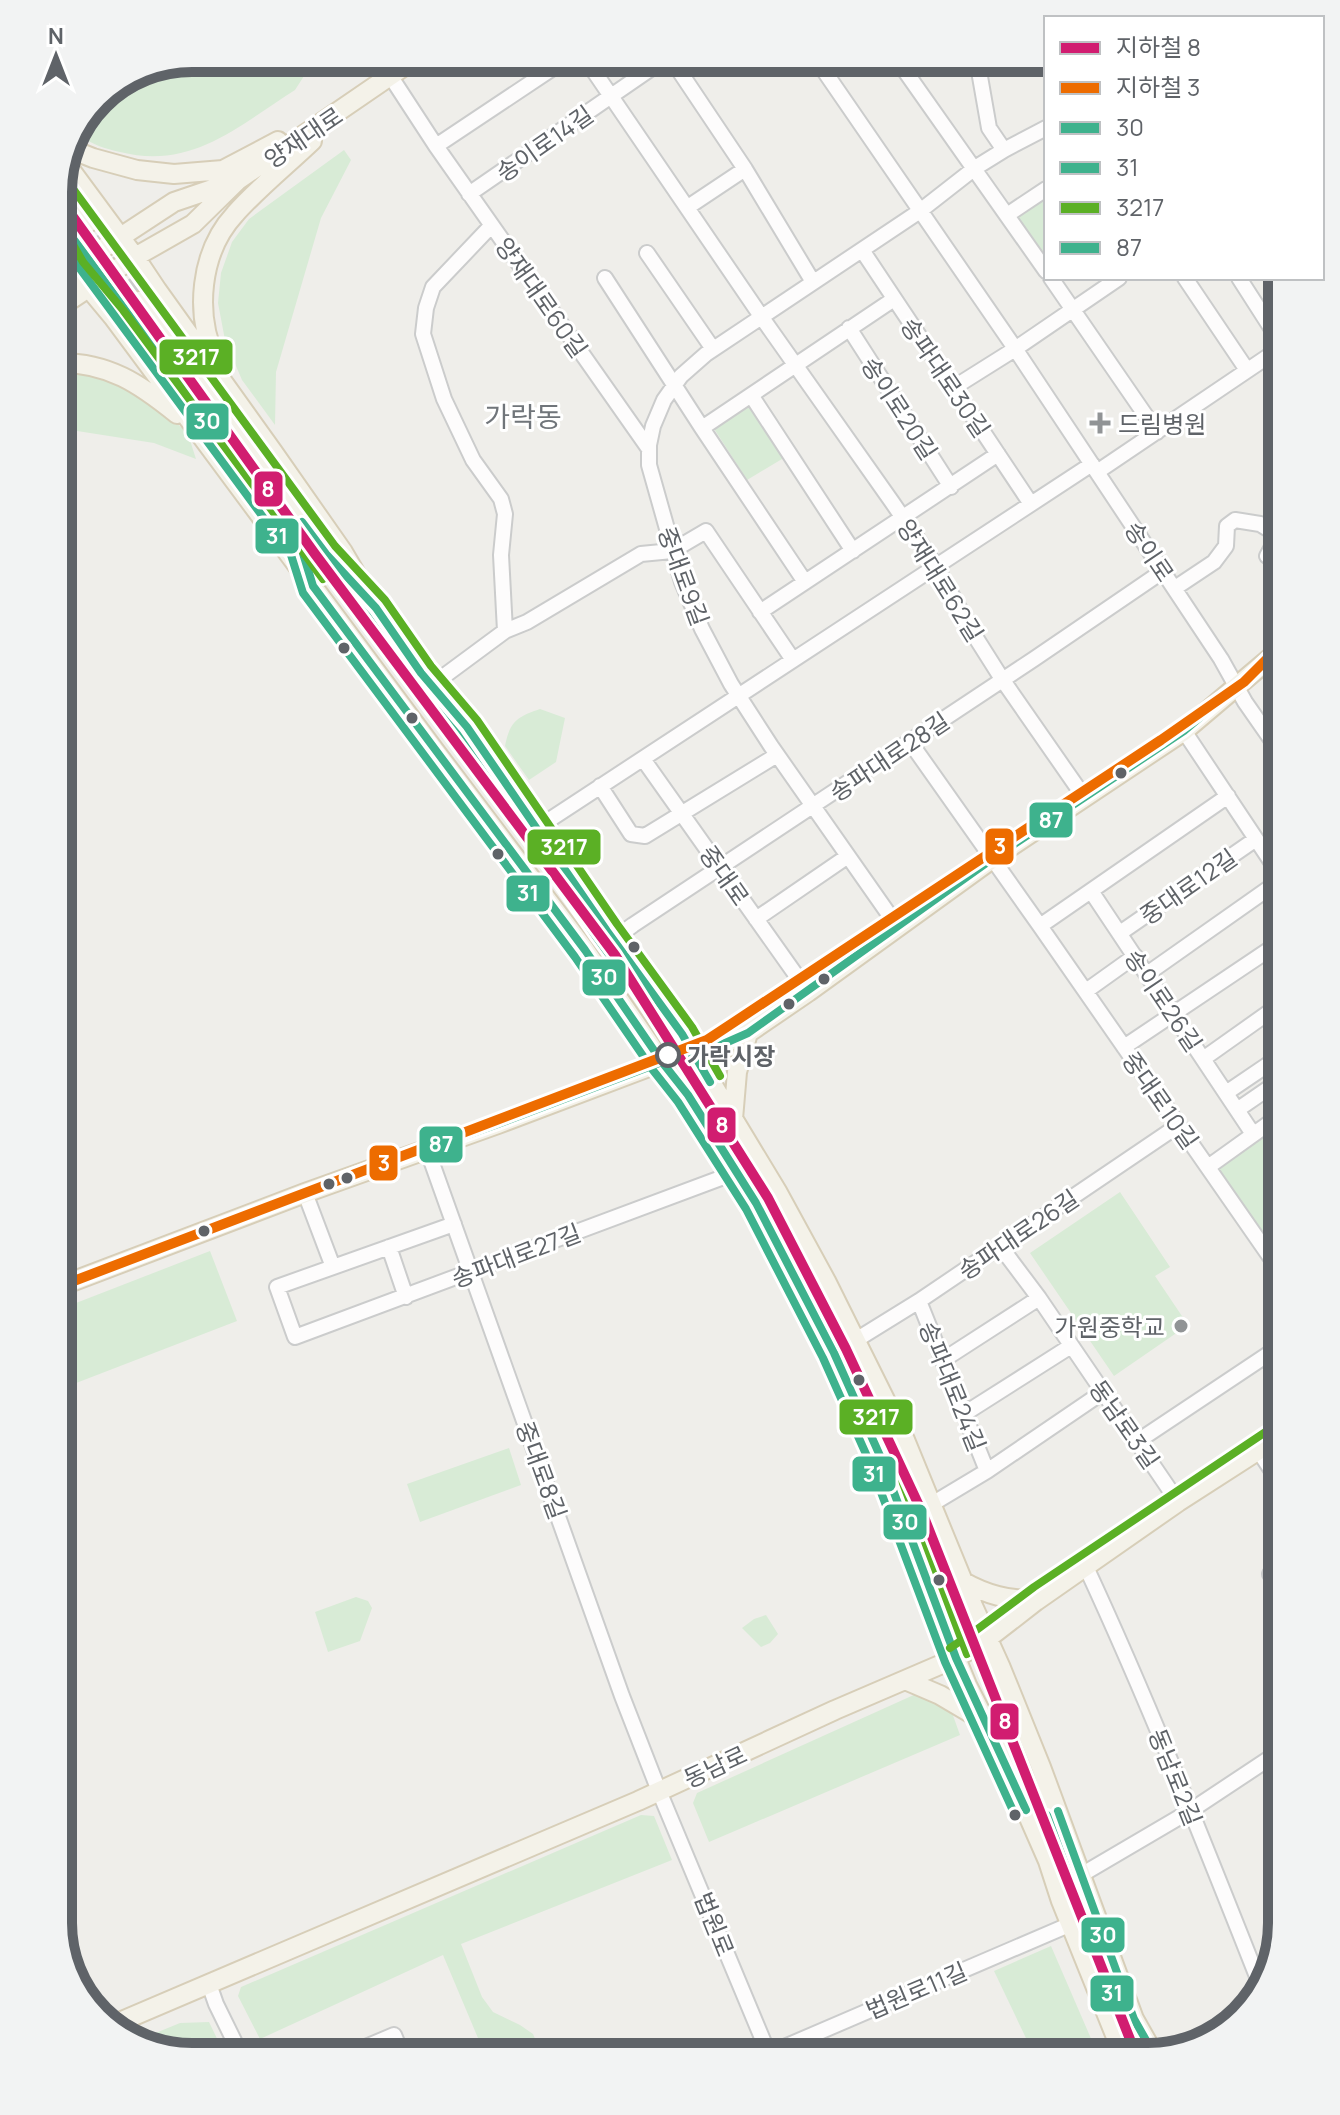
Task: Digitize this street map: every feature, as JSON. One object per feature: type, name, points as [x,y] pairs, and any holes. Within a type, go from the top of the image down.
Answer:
[{"type":"main road","name":"양재대로","points":[[72,299],[193,224],[238,180],[397,72]]},
{"type":"main road","points":[[79,152],[137,170],[174,174],[223,170],[356,101]]},
{"type":"main road","points":[[238,404],[207,340],[203,314],[204,287],[217,239],[234,214],[356,101]]},
{"type":"main road","points":[[74,174],[343,552],[376,608],[421,673],[467,727],[614,939],[692,1052],[778,1193],[905,1440],[1058,1811],[1143,2043]]},
{"type":"main road","name":"양재대로","points":[[72,269],[174,202],[238,180]]},
{"type":"main road","points":[[72,232],[100,212]]},
{"type":"main road","points":[[72,277],[127,310],[326,554],[376,608]]},
{"type":"main road","points":[[157,290],[146,288],[117,307],[127,310],[302,550],[313,586]]},
{"type":"main road","points":[[127,310],[201,435],[585,950],[688,1095],[756,1203],[834,1353],[881,1458],[956,1658],[1048,1861],[1118,2043]]},
{"type":"main road","points":[[72,364],[98,367],[127,377],[201,435]]},
{"type":"main road","points":[[72,1282],[305,1193],[748,1033],[992,859],[1184,731],[1268,660]]},
{"type":"main road","points":[[733,1119],[737,1072],[748,1033]]},
{"type":"main road","name":"동남로","points":[[122,2021],[659,1791],[956,1658],[1178,1502],[1268,1444]]},
{"type":"main road","points":[[962,1581],[1002,1598],[1036,1601]]},
{"type":"main road","points":[[905,1680],[940,1695],[986,1721]]},
{"type":"street","name":"양재대로60길","points":[[399,72],[436,146],[649,449]]},
{"type":"street","points":[[436,146],[547,72]]},
{"type":"street","name":"양재대로62길","points":[[594,72],[936,566],[1002,679],[1084,797]]},
{"type":"street","name":"송이로14길","points":[[469,194],[646,72]]},
{"type":"street","points":[[680,72],[745,169],[813,282]]},
{"type":"street","name":"송이로","points":[[825,72],[1015,349],[1268,730]]},
{"type":"street","points":[[906,72],[1044,263]]},
{"type":"street","points":[[977,72],[989,128],[1004,150]]},
{"type":"street","name":"중대로9길","points":[[897,926],[738,696],[702,629],[682,582],[649,465],[653,426],[664,400],[681,376],[713,349],[920,211],[975,168],[1044,129]]},
{"type":"street","points":[[688,207],[745,169]]},
{"type":"street","points":[[1007,215],[1044,190]]},
{"type":"street","points":[[491,226],[433,287],[426,308],[423,334],[444,399],[473,460],[501,499],[505,514],[501,555],[505,631]]},
{"type":"street","name":"송파대로30길","points":[[862,250],[1031,504]]},
{"type":"street","points":[[647,253],[713,349]]},
{"type":"street","points":[[605,278],[805,582]]},
{"type":"street","points":[[1052,280],[1157,432]]},
{"type":"street","points":[[953,388],[1116,280]]},
{"type":"street","points":[[1186,280],[1247,370]]},
{"type":"street","points":[[1240,280],[1268,324]]},
{"type":"street","points":[[702,428],[894,299]]},
{"type":"street","name":"송이로20길","points":[[849,328],[951,487]]},
{"type":"street","points":[[537,828],[1031,504],[1157,432],[1268,356]]},
{"type":"street","points":[[751,395],[853,551]]},
{"type":"street","name":"송이로20길","points":[[760,612],[998,454]]},
{"type":"street","points":[[1175,588],[1214,562],[1226,546],[1227,526],[1235,520],[1260,524],[1268,529]]},
{"type":"street","points":[[432,685],[505,631],[527,622],[641,554],[672,551],[706,531],[793,660]]},
{"type":"street","name":"송파대로28길","points":[[614,939],[1163,571]]},
{"type":"street","name":"중대로12길","points":[[1184,731],[1268,857]]},
{"type":"street","points":[[910,742],[992,859]]},
{"type":"street","points":[[600,786],[631,834],[645,836],[777,755]]},
{"type":"street","name":"중대로","points":[[643,759],[808,992]]},
{"type":"street","points":[[1040,926],[1228,796]]},
{"type":"street","name":"중대로12길","points":[[1120,933],[1256,839]]},
{"type":"street","points":[[756,919],[848,856]]},
{"type":"street","name":"중대로10길","points":[[992,859],[1268,1254]]},
{"type":"street","name":"중대로12길","points":[[1147,974],[1268,889]]},
{"type":"street","name":"송이로26길","points":[[1091,891],[1253,1134]]},
{"type":"street","points":[[1124,1047],[1268,950]]},
{"type":"street","points":[[1086,991],[1135,956]]},
{"type":"street","points":[[1203,1059],[1268,1013]]},
{"type":"street","points":[[1226,1093],[1268,1064]]},
{"type":"street","points":[[1237,1110],[1268,1089]]},
{"type":"street","points":[[1208,1167],[1268,1124]]},
{"type":"street","name":"송파대로26길","points":[[856,1340],[919,1301],[1179,1125]]},
{"type":"street","name":"중대로8길","points":[[427,1149],[622,1696],[659,1791]]},
{"type":"street","name":"송파대로27길","points":[[333,1267],[277,1287],[295,1337],[737,1172]]},
{"type":"street","points":[[305,1193],[333,1267],[454,1224]]},
{"type":"street","name":"동남로3길","points":[[1000,1246],[1178,1502]]},
{"type":"street","points":[[389,1247],[406,1297]]},
{"type":"street","points":[[943,1360],[1039,1298]]},
{"type":"street","name":"송파대로24길","points":[[919,1301],[987,1471]]},
{"type":"street","points":[[964,1414],[1071,1346]]},
{"type":"street","points":[[1138,1441],[1268,1354]]},
{"type":"street","name":"송파대로24길","points":[[932,1504],[987,1471],[1103,1392]]},
{"type":"street","points":[[1258,1450],[1268,1465]]},
{"type":"street","name":"동남로2길","points":[[1086,1567],[1131,1667],[1256,1975]]},
{"type":"street","points":[[1081,1875],[1190,1811],[1268,1759]]},
{"type":"street","name":"법원로","points":[[659,1791],[761,2043]]},
{"type":"street","name":"법원로11길","points":[[796,2043],[1071,1924]]},
{"type":"street","points":[[209,1984],[235,2043]]},
{"type":"street","points":[[375,2043],[394,2035],[397,2043]]},
{"type":"green space","points":[[286,72],[301,72],[304,76],[295,90],[234,130],[192,150],[146,156],[109,149],[84,138],[107,107],[125,92],[146,81],[180,73],[267,77]]},
{"type":"green space","points":[[344,150],[351,160],[321,218],[276,372],[275,425],[242,380],[225,340],[218,303],[221,273],[232,242],[249,219]]},
{"type":"green space","points":[[1044,194],[1044,254],[1041,256],[1013,216]]},
{"type":"green space","points":[[72,371],[123,380],[161,408],[188,434],[196,459],[154,443],[72,430]]},
{"type":"green space","points":[[749,398],[787,456],[747,480],[711,424]]},
{"type":"green space","points":[[540,709],[565,718],[556,762],[529,780],[505,746],[516,721]]},
{"type":"green space","points":[[1268,1128],[1268,1240],[1216,1166]]},
{"type":"green space","points":[[1120,1192],[1170,1267],[1155,1276],[1188,1325],[1114,1376],[1030,1253]]},
{"type":"green space","points":[[210,1251],[237,1321],[72,1385],[72,1305]]},
{"type":"green space","points":[[509,1448],[521,1485],[420,1522],[407,1484]]},
{"type":"green space","points":[[356,1597],[368,1601],[372,1608],[360,1641],[328,1652],[315,1612]]},
{"type":"green space","points":[[766,1615],[778,1634],[761,1647],[742,1628]]},
{"type":"green space","points":[[927,1689],[945,1693],[960,1735],[709,1842],[693,1803],[697,1793]]},
{"type":"green space","points":[[641,1815],[654,1816],[672,1860],[461,1944],[482,1997],[493,2012],[533,2034],[537,2043],[480,2043],[443,1955],[260,2039],[238,1996],[241,1987]]},
{"type":"green space","points":[[1051,1946],[1093,2043],[1028,2043],[994,1971]]},
{"type":"green space","points":[[209,2022],[219,2043],[184,2043],[149,2035],[180,2023]]},
{"type":"tunnel","points":[[78,216],[139,301]]},
{"type":"tunnel","points":[[72,235],[128,311]]},
{"type":"metro line","name":"8","points":[[72,216],[315,554],[615,955],[768,1198],[846,1349],[922,1512],[1131,2043]]},
{"type":"metro line","name":"3","points":[[72,1282],[707,1040],[1161,740],[1244,682],[1268,658]]},
{"type":"transit line","name":"3217","points":[[72,187],[335,546],[385,600],[431,666],[477,720],[692,1027],[720,1076]]},
{"type":"transit line","name":"30","points":[[72,237],[302,550],[313,586],[585,950],[688,1095],[756,1203],[834,1353],[881,1458],[956,1658],[1026,1810]]},
{"type":"transit line","name":"3217","points":[[72,243],[83,262],[123,310],[323,579]]},
{"type":"transit line","name":"31","points":[[72,258],[291,555],[303,593],[575,957],[678,1102],[746,1209],[823,1358],[870,1463],[945,1662],[1015,1815]]},
{"type":"transit line","name":"30","points":[[302,522],[326,554],[376,608],[421,673],[467,727],[682,1034],[710,1082]]},
{"type":"transit line","name":"31","points":[[292,529],[317,562],[367,616],[411,680],[457,734],[672,1041],[700,1088]]},
{"type":"transit line","name":"87","points":[[72,1282],[305,1193],[748,1033],[992,859],[1184,731],[1268,660]]},
{"type":"transit line","name":"3217","points":[[698,1089],[767,1197],[840,1337],[892,1454],[967,1654]]},
{"type":"transit line","name":"3217","points":[[950,1648],[1034,1587],[1268,1430]]},
{"type":"transit line","name":"30","points":[[1058,1811],[1134,2019],[1148,2043]]},
{"type":"transit line","name":"31","points":[[1047,1815],[1123,2023],[1134,2043]]},
{"type":"place","name":"드림병원","points":[[1100,423]]},
{"type":"place","name":"가락시장","points":[[668,1055]]},
{"type":"place","name":"가원중학교","points":[[1181,1326]]},
{"type":"district","name":"가락동","points":[[523,416]]}]
